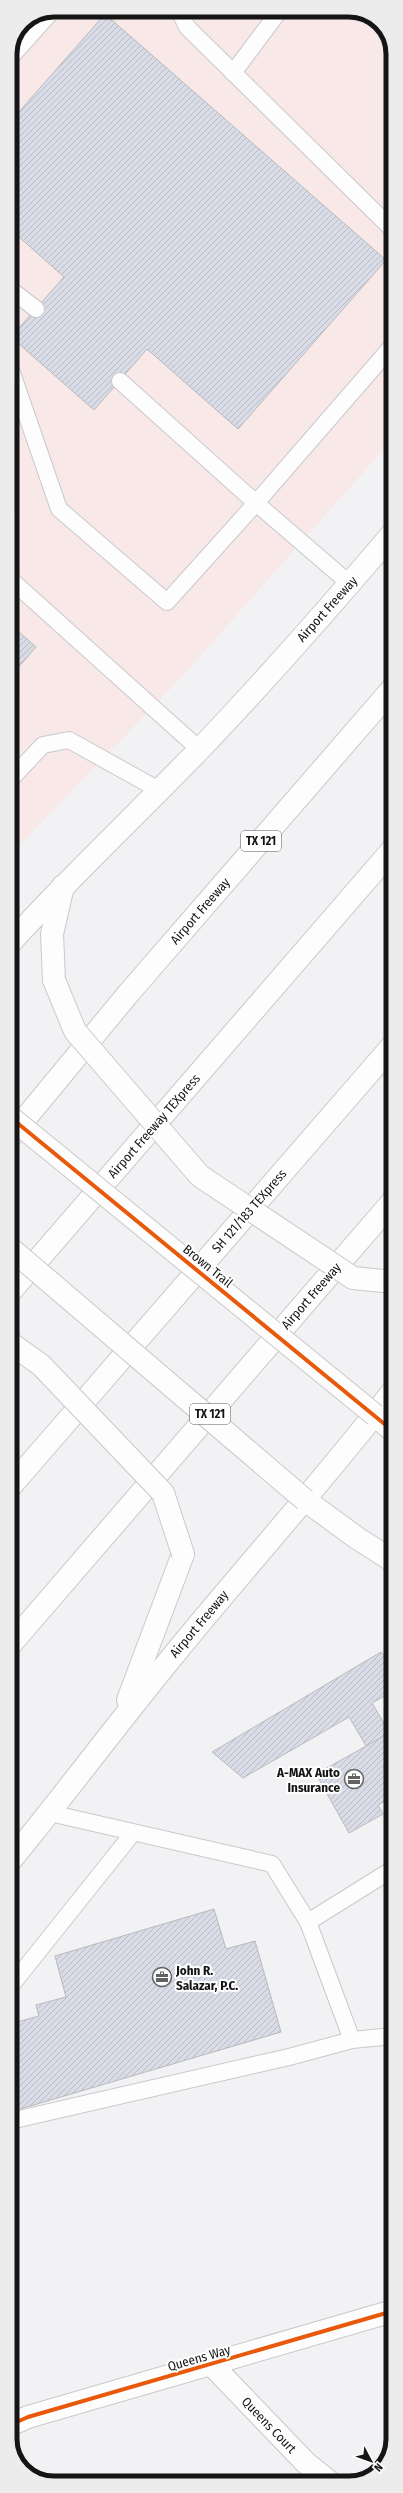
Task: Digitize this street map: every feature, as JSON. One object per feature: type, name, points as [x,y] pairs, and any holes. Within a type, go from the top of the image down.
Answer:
[{"type":"main road","name":"Airport Freeway","points":[[17,935],[64,884],[199,749],[350,584],[386,541]]},
{"type":"main road","name":"Airport Freeway","points":[[17,1129],[128,994],[386,696]]},
{"type":"main road","name":"Airport Freeway TEXpress","points":[[17,1284],[386,857]]},
{"type":"main road","points":[[64,884],[52,934],[54,980],[75,1031],[200,1176],[353,1278],[386,1281]]},
{"type":"main road","name":"SH 121/183 TEXpress","points":[[17,1479],[386,1053]]},
{"type":"main road","name":"Brown Trail","points":[[17,1123],[386,1425]]},
{"type":"main road","name":"Airport Freeway","points":[[17,1637],[386,1209]]},
{"type":"main road","points":[[17,1254],[305,1500],[357,1538],[386,1557]]},
{"type":"main road","points":[[17,1348],[41,1365],[163,1492],[183,1554],[121,1718]]},
{"type":"main road","name":"Airport Freeway","points":[[17,1853],[50,1813],[121,1718],[265,1544],[305,1500],[386,1400]]},
{"type":"main road","name":"Queens Way","points":[[17,2422],[386,2313]]},
{"type":"main road","name":"Queens Court","points":[[211,2364],[306,2463],[322,2476]]},
{"type":"lane","points":[[182,17],[187,27],[233,73],[386,220]]},
{"type":"lane","points":[[233,73],[275,17]]},
{"type":"lane","points":[[18,49],[45,18]]},
{"type":"lane","points":[[17,294],[36,309]]},
{"type":"lane","points":[[17,387],[59,509],[167,602],[256,503],[386,353]]},
{"type":"lane","points":[[120,381],[256,503],[350,584]]},
{"type":"lane","points":[[17,585],[199,749]]},
{"type":"lane","points":[[17,773],[43,745],[69,740],[159,790]]},
{"type":"lane","points":[[50,1813],[272,1864],[308,1922],[352,2040]]},
{"type":"lane","points":[[17,1978],[133,1833]]},
{"type":"lane","points":[[308,1922],[386,1873]]},
{"type":"lane","points":[[17,2119],[289,2057],[352,2040],[386,2037]]},
{"type":"shaded area","points":[[54,17],[359,18],[370,23],[377,30],[381,35],[386,49],[386,447],[179,680],[17,848],[18,47],[23,33],[33,23]]},
{"type":"building","points":[[102,17],[108,17],[386,260],[238,429],[147,349],[94,410],[17,342],[17,330],[64,277],[17,235],[17,114]]},
{"type":"building","points":[[17,630],[36,647],[17,669]]},
{"type":"building","points":[[381,1652],[386,1657],[386,1695],[372,1703],[386,1727],[386,1738],[368,1749],[349,1717],[243,1778],[212,1752]]},
{"type":"building","name":"A-MAX Auto Insurance","points":[[386,1735],[386,1765],[383,1767],[386,1772],[386,1801],[378,1805],[383,1814],[349,1833],[316,1774]]},
{"type":"building","points":[[214,1909],[226,1949],[255,1941],[281,2032],[17,2110],[17,2022],[39,2016],[36,2005],[66,1997],[55,1956]]},
{"type":"cycle path","points":[[17,1123],[386,1425]]},
{"type":"cycle path","points":[[17,2422],[28,2417],[386,2313]]},
{"type":"place","name":"A-MAX Auto Insurance","points":[[354,1779]]},
{"type":"place","name":"John R. Salazar, P.C.","points":[[162,1977]]}]
